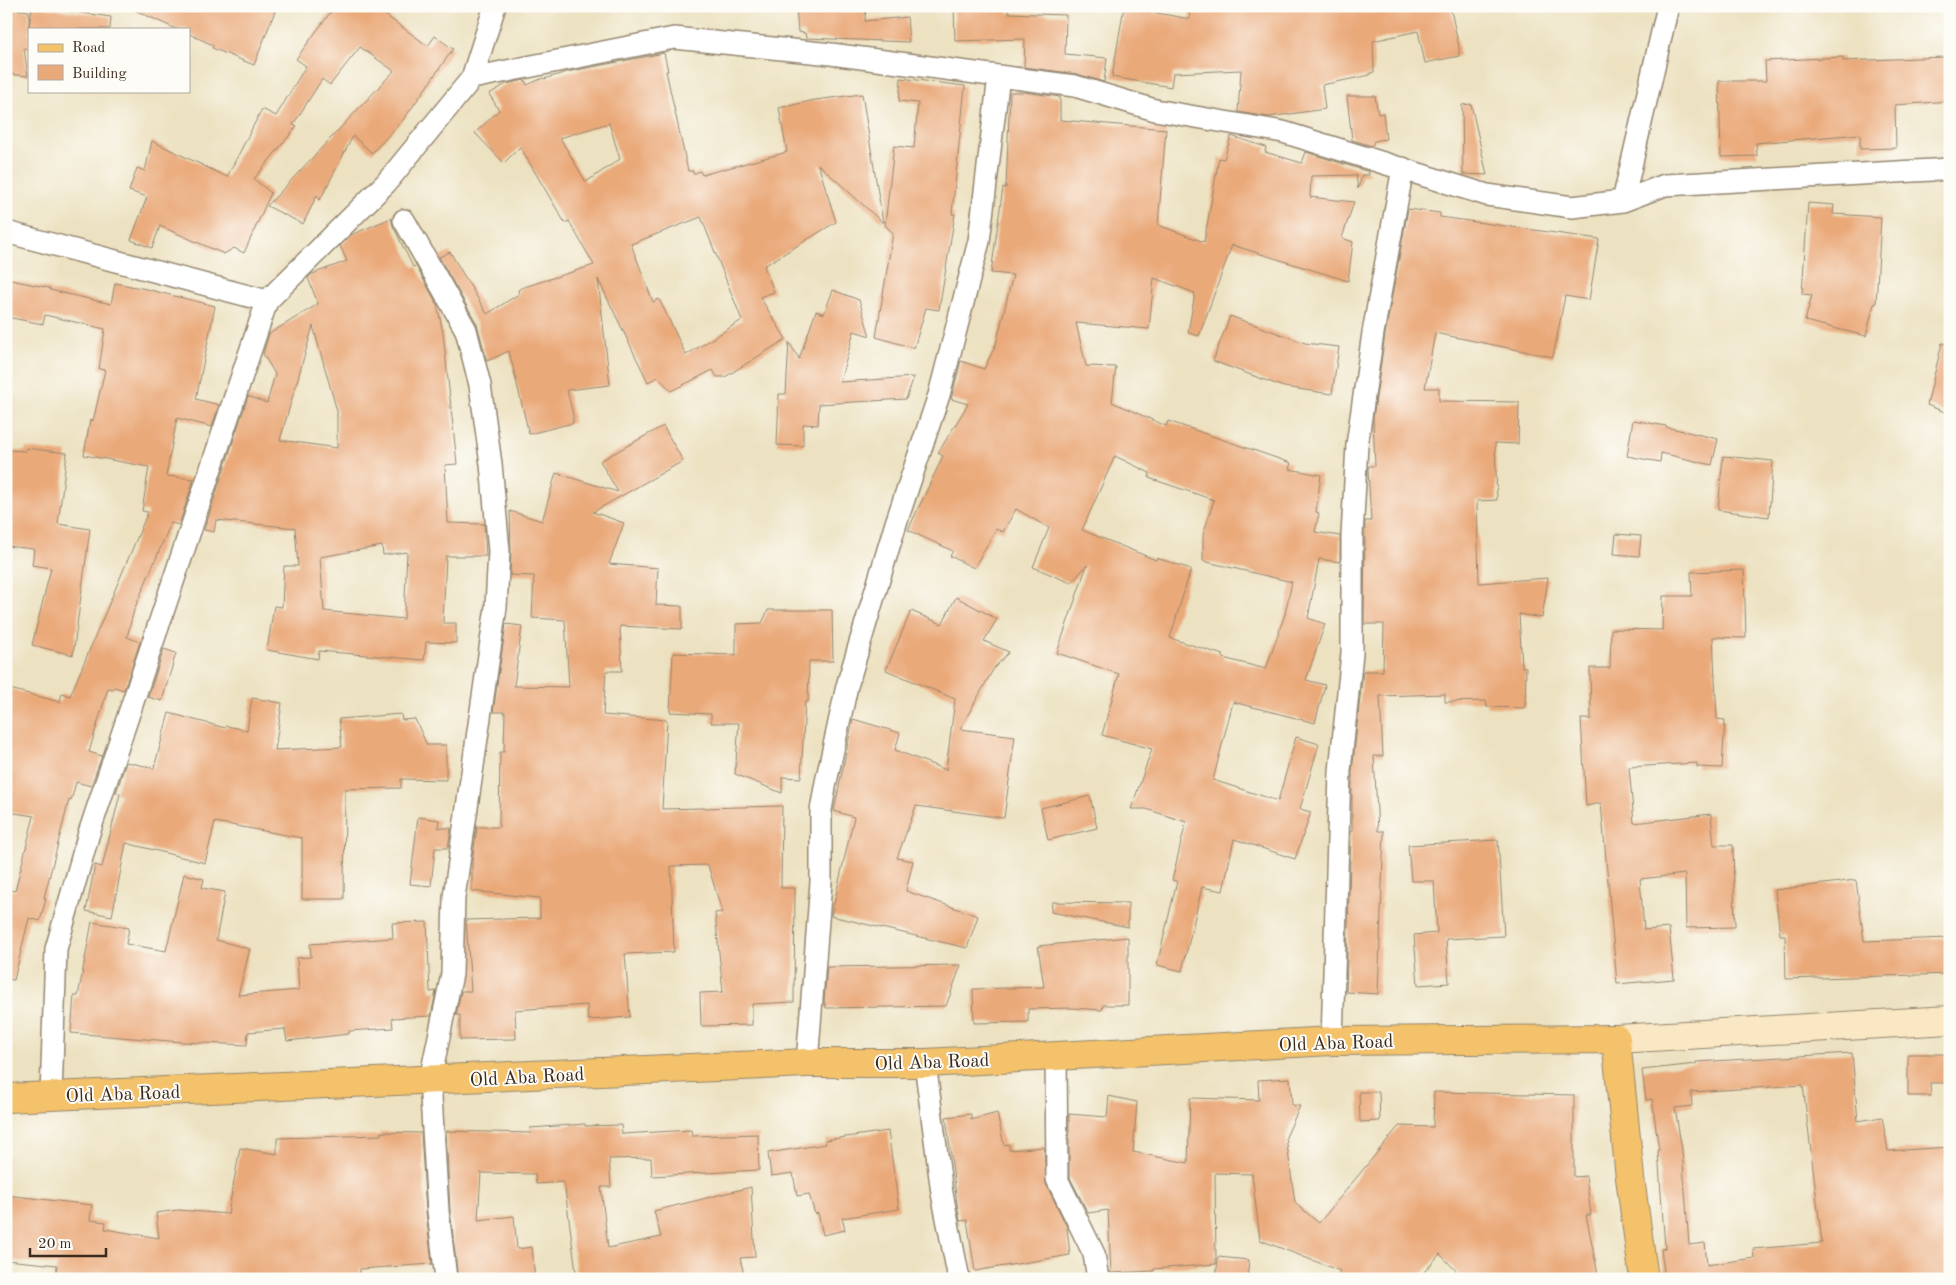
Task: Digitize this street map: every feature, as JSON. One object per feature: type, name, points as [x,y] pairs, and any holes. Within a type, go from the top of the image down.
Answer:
[{"type":"main road","name":"Old Aba Road","points":[[6,1098],[807,1063],[925,1063],[1332,1041],[1616,1039]]},
{"type":"main road","points":[[1616,1039],[1630,1178],[1644,1279]]},
{"type":"street","points":[[468,83],[487,6]]},
{"type":"street","points":[[51,1096],[56,949],[89,833],[267,301],[341,228],[468,83],[495,6]]},
{"type":"street","points":[[1623,201],[1668,6]]},
{"type":"street","points":[[468,83],[674,38],[831,54],[1075,86],[1155,110],[1284,132],[1487,195],[1572,207],[1623,201],[1665,185],[1950,169]]},
{"type":"street","points":[[807,1063],[821,882],[821,810],[826,782],[848,686],[896,524],[939,396],[979,241],[999,76]]},
{"type":"street","points":[[1332,1041],[1340,771],[1352,653],[1352,536],[1357,445],[1373,333],[1403,168]]},
{"type":"street","points":[[404,220],[466,330],[480,386],[499,551],[496,607],[454,897],[452,974],[430,1080],[438,1211],[446,1279]]},
{"type":"street","points":[[6,232],[267,301]]},
{"type":"street","points":[[1616,1039],[1950,1020]]},
{"type":"street","points":[[1056,1055],[1057,1179],[1094,1254],[1098,1279]]},
{"type":"street","points":[[925,1063],[942,1193],[959,1279]]},
{"type":"building","points":[[32,6],[111,17],[110,28],[28,28],[28,49],[24,48],[28,76],[6,74],[6,8],[29,11],[29,27]]},
{"type":"building","points":[[126,6],[277,6],[254,65],[212,48],[213,45],[190,34],[190,28],[174,28]]},
{"type":"building","points":[[335,6],[373,6],[428,46],[435,36],[453,49],[404,119],[372,153],[353,136],[320,200],[317,195],[303,224],[267,206],[394,71],[360,47],[330,85],[322,79],[293,125],[297,126],[254,179],[271,193],[244,253],[234,248],[224,254],[160,226],[152,248],[131,240],[147,197],[129,191],[137,168],[145,171],[152,141],[227,177],[262,109],[276,116],[306,66],[296,59]]},
{"type":"building","points":[[796,6],[866,6],[865,21],[907,17],[909,42],[806,38],[805,33],[798,32]]},
{"type":"building","points":[[954,6],[1008,6],[1008,13],[1066,15],[1065,54],[1107,58],[1104,82],[1077,74],[1024,67],[1025,39],[955,41]]},
{"type":"building","points":[[1244,6],[1450,6],[1459,47],[1459,56],[1425,63],[1418,31],[1373,41],[1374,72],[1370,73],[1370,75],[1322,85],[1325,109],[1269,117],[1238,112],[1241,70],[1173,73],[1171,87],[1112,77],[1124,7],[1190,19],[1189,9]]},
{"type":"building","points":[[664,53],[668,71],[666,71],[688,171],[693,171],[693,174],[700,171],[702,175],[787,152],[779,108],[815,100],[862,94],[883,223],[818,164],[836,222],[764,266],[774,292],[760,297],[786,339],[725,377],[717,377],[713,370],[671,391],[658,377],[648,382],[598,279],[610,385],[567,390],[573,423],[529,434],[509,351],[487,361],[477,324],[439,257],[450,252],[487,314],[519,294],[518,290],[521,288],[594,265],[569,221],[565,223],[520,147],[504,163],[475,133],[499,110],[489,94],[506,84],[525,80],[527,85],[543,78]],"holes":[[[609,123],[620,159],[586,182],[560,138]],[[701,217],[742,320],[686,355],[659,299],[653,302],[631,244]]]},
{"type":"building","points":[[1843,57],[1843,61],[1944,57],[1946,75],[1950,75],[1950,101],[1895,105],[1896,148],[1860,149],[1860,134],[1756,143],[1757,156],[1721,157],[1719,81],[1766,81],[1765,61]]},
{"type":"building","points":[[901,78],[965,86],[952,214],[955,214],[939,310],[926,308],[914,348],[876,337],[893,233],[885,225],[894,146],[914,148],[918,103],[899,101]]},
{"type":"building","points":[[1010,92],[1060,97],[1060,120],[1166,129],[1158,225],[1204,242],[1219,158],[1224,159],[1231,136],[1266,147],[1265,152],[1302,163],[1306,152],[1369,172],[1369,175],[1362,175],[1358,189],[1356,175],[1311,176],[1310,197],[1354,202],[1342,238],[1353,242],[1348,281],[1232,245],[1199,336],[1188,333],[1195,293],[1154,278],[1149,329],[1076,323],[1086,366],[1116,367],[1112,402],[1166,426],[1168,421],[1291,463],[1289,469],[1321,475],[1316,512],[1319,513],[1315,532],[1340,536],[1340,562],[1319,559],[1308,618],[1325,624],[1306,680],[1325,685],[1315,723],[1233,702],[1213,780],[1278,801],[1296,737],[1319,744],[1300,809],[1311,812],[1295,859],[1234,839],[1223,891],[1202,887],[1182,971],[1157,965],[1177,881],[1172,880],[1186,822],[1146,809],[1131,809],[1152,749],[1102,735],[1119,674],[1057,653],[1087,565],[1071,583],[1033,567],[1049,528],[1016,509],[1003,532],[996,529],[974,568],[950,556],[953,551],[908,530],[943,456],[938,453],[968,404],[951,399],[961,361],[984,369],[996,344],[1013,275],[991,273],[1003,187],[1006,188]],"holes":[[[1115,456],[1150,473],[1149,478],[1214,500],[1203,535],[1203,561],[1292,582],[1285,614],[1266,669],[1223,658],[1223,655],[1170,638],[1191,569],[1157,558],[1156,560],[1082,530]]]},
{"type":"building","points":[[1347,96],[1375,96],[1378,114],[1383,113],[1386,139],[1374,141],[1372,146],[1352,140]]},
{"type":"building","points":[[1471,104],[1487,175],[1463,174],[1462,105]]},
{"type":"building","points":[[1808,203],[1834,205],[1833,214],[1881,217],[1876,304],[1874,304],[1866,336],[1805,321],[1812,295],[1802,294]]},
{"type":"building","points":[[1408,209],[1440,213],[1440,217],[1599,239],[1589,300],[1565,296],[1553,357],[1435,333],[1425,388],[1439,388],[1439,401],[1519,402],[1518,444],[1495,443],[1497,500],[1477,501],[1479,583],[1548,578],[1542,618],[1519,614],[1522,667],[1526,667],[1525,708],[1487,707],[1486,701],[1445,702],[1445,694],[1380,696],[1383,756],[1374,756],[1378,831],[1384,831],[1378,994],[1346,992],[1352,831],[1352,772],[1363,671],[1383,671],[1384,624],[1364,624],[1365,521],[1371,521],[1368,469],[1369,466],[1375,466],[1373,418],[1385,335]]},
{"type":"building","points":[[391,218],[413,267],[416,266],[437,304],[443,333],[457,464],[445,465],[448,523],[484,524],[486,556],[446,556],[443,623],[456,623],[456,643],[426,642],[424,660],[319,651],[318,659],[267,650],[274,606],[282,607],[284,566],[298,566],[295,528],[216,520],[214,532],[204,530],[248,396],[267,403],[275,374],[263,354],[269,334],[318,304],[308,278],[312,274],[347,261],[340,246],[351,235]],"holes":[[[313,326],[337,411],[337,448],[280,440]],[[382,546],[383,555],[407,552],[404,619],[324,611],[320,557]]]},
{"type":"building","points":[[6,279],[111,304],[115,283],[215,306],[196,399],[219,405],[212,427],[177,418],[166,476],[194,479],[179,525],[171,523],[134,610],[127,637],[140,642],[124,690],[114,687],[113,689],[108,688],[89,752],[102,756],[91,786],[76,782],[71,801],[69,800],[40,921],[29,918],[14,980],[6,979],[6,889],[15,891],[34,816],[8,812],[10,797],[6,796],[6,688],[60,702],[62,693],[70,696],[148,512],[142,511],[149,467],[84,455],[90,420],[93,421],[105,370],[99,369],[105,329],[45,315],[43,324],[6,317]]},
{"type":"building","points":[[833,290],[859,300],[870,336],[854,331],[840,382],[914,377],[906,399],[819,404],[818,425],[803,424],[803,446],[777,445],[779,394],[786,394],[789,342],[799,359],[816,311],[824,314]]},
{"type":"building","points":[[1230,316],[1305,343],[1339,347],[1332,394],[1284,387],[1213,361]]},
{"type":"building","points":[[1942,343],[1950,344],[1950,414],[1927,405]]},
{"type":"building","points":[[1633,420],[1718,439],[1712,465],[1661,453],[1660,462],[1627,456]]},
{"type":"building","points":[[663,426],[683,461],[593,512],[624,523],[609,564],[658,568],[656,605],[682,606],[682,629],[620,626],[622,671],[606,671],[603,715],[667,720],[662,809],[782,806],[781,888],[795,888],[794,1002],[752,1004],[752,1025],[701,1026],[700,993],[723,992],[715,913],[722,912],[708,865],[671,866],[674,952],[625,954],[630,1017],[588,1020],[587,1005],[515,1010],[516,1039],[460,1040],[460,1015],[456,1015],[461,991],[471,991],[466,920],[540,918],[540,898],[472,891],[472,862],[477,827],[499,827],[500,752],[504,752],[505,712],[493,712],[506,624],[522,626],[514,686],[569,687],[565,620],[532,618],[534,576],[510,575],[510,511],[542,521],[556,473],[618,492],[600,461]]},
{"type":"building","points":[[26,448],[67,453],[58,524],[90,529],[73,655],[32,645],[51,568],[32,565],[34,549],[6,546],[6,450],[25,451]]},
{"type":"building","points":[[1723,456],[1773,461],[1769,517],[1718,510]]},
{"type":"building","points":[[1616,534],[1641,536],[1639,556],[1614,554]]},
{"type":"building","points":[[1744,570],[1746,638],[1713,637],[1717,719],[1725,720],[1722,768],[1697,767],[1697,763],[1629,767],[1634,823],[1711,814],[1714,845],[1733,845],[1735,927],[1686,928],[1685,874],[1640,879],[1644,930],[1669,928],[1674,979],[1617,984],[1601,803],[1586,806],[1581,719],[1591,719],[1590,668],[1610,668],[1611,629],[1662,630],[1663,596],[1692,596],[1691,572]]},
{"type":"building","points":[[956,597],[997,619],[984,641],[1009,652],[994,668],[960,729],[1015,736],[1004,818],[916,806],[897,858],[913,861],[906,891],[978,916],[967,948],[831,916],[854,817],[834,811],[853,719],[900,733],[895,750],[946,770],[955,699],[886,670],[911,611],[942,624]]},
{"type":"building","points":[[768,610],[832,610],[833,661],[809,661],[808,702],[805,702],[801,778],[782,777],[782,793],[735,774],[739,723],[711,723],[711,714],[670,712],[673,653],[736,655],[736,624],[762,623]]},
{"type":"building","points":[[164,649],[176,653],[162,701],[148,697]]},
{"type":"building","points":[[252,698],[282,703],[275,750],[342,747],[339,719],[401,714],[402,720],[415,719],[427,745],[446,745],[446,780],[401,779],[401,788],[345,789],[344,899],[302,899],[302,838],[215,822],[205,863],[126,843],[112,916],[86,911],[95,865],[102,867],[120,794],[116,793],[126,762],[154,768],[169,713],[225,728],[226,726],[247,730]]},
{"type":"building","points":[[1090,796],[1097,828],[1048,840],[1041,808]]},
{"type":"building","points":[[418,817],[439,820],[438,828],[451,828],[448,848],[435,848],[431,886],[410,884]]},
{"type":"building","points":[[1498,840],[1504,936],[1446,939],[1449,983],[1418,985],[1414,935],[1437,933],[1434,881],[1411,881],[1408,845]]},
{"type":"building","points":[[184,874],[204,879],[202,888],[225,892],[216,940],[250,949],[238,995],[299,990],[297,958],[311,957],[310,944],[393,938],[392,923],[427,922],[430,992],[436,991],[431,1016],[392,1018],[393,1028],[349,1031],[349,1034],[287,1041],[285,1029],[248,1032],[247,1045],[71,1033],[74,996],[78,996],[92,922],[129,928],[126,944],[166,951]]},
{"type":"building","points":[[1856,880],[1864,941],[1950,938],[1950,974],[1786,979],[1785,935],[1780,935],[1775,890]]},
{"type":"building","points":[[1052,902],[1128,903],[1128,927],[1051,912]]},
{"type":"building","points":[[1128,937],[1128,1005],[1103,1005],[1102,1010],[1072,1008],[1028,1009],[1028,1022],[974,1023],[973,989],[1044,987],[1038,946]]},
{"type":"building","points":[[961,965],[946,1006],[826,1008],[824,1001],[827,967]]},
{"type":"building","points":[[1852,1053],[1858,1121],[1882,1117],[1888,1151],[1950,1147],[1950,1279],[1665,1279],[1661,1249],[1665,1248],[1659,1151],[1652,1099],[1646,1100],[1642,1070],[1696,1064],[1696,1062]],"holes":[[[1803,1085],[1822,1243],[1753,1249],[1754,1258],[1707,1265],[1705,1243],[1689,1245],[1682,1150],[1675,1108],[1692,1106],[1691,1092]]]},
{"type":"building","points":[[1908,1054],[1946,1054],[1946,1083],[1930,1083],[1931,1096],[1908,1096]]},
{"type":"building","points":[[1290,1078],[1292,1105],[1300,1106],[1286,1137],[1295,1203],[1319,1223],[1399,1126],[1433,1127],[1434,1092],[1574,1095],[1574,1177],[1586,1176],[1591,1215],[1586,1215],[1599,1279],[1464,1279],[1440,1254],[1418,1279],[1334,1279],[1340,1271],[1260,1240],[1252,1174],[1215,1173],[1216,1264],[1154,1269],[1154,1271],[1111,1273],[1108,1210],[1088,1213],[1069,1176],[1069,1114],[1107,1117],[1109,1096],[1137,1102],[1133,1152],[1188,1163],[1190,1098],[1259,1100],[1258,1080]]},
{"type":"building","points":[[1359,1092],[1379,1092],[1380,1121],[1360,1122]]},
{"type":"building","points":[[997,1113],[1004,1145],[1009,1144],[1009,1150],[1044,1147],[1046,1184],[1067,1227],[1070,1255],[975,1271],[967,1220],[960,1221],[946,1117],[971,1114],[971,1120]]},
{"type":"building","points":[[585,1124],[585,1126],[621,1125],[622,1134],[691,1130],[692,1136],[758,1134],[759,1170],[652,1176],[651,1158],[609,1159],[611,1187],[601,1187],[608,1248],[661,1237],[654,1211],[751,1187],[755,1257],[740,1258],[745,1279],[577,1279],[564,1182],[536,1184],[535,1174],[481,1173],[478,1220],[514,1216],[517,1249],[532,1247],[535,1279],[458,1279],[450,1210],[446,1131],[531,1133],[530,1128]]},
{"type":"building","points":[[888,1131],[899,1209],[842,1218],[845,1230],[823,1235],[818,1213],[815,1214],[809,1194],[797,1196],[793,1173],[771,1176],[768,1153],[826,1144],[825,1140]]},
{"type":"building","points":[[381,1132],[421,1133],[426,1212],[432,1264],[360,1269],[359,1279],[55,1279],[57,1265],[6,1260],[6,1195],[92,1205],[90,1220],[106,1222],[105,1229],[159,1238],[156,1213],[178,1210],[228,1214],[240,1148],[277,1154],[277,1138],[381,1135]]},
{"type":"building","points":[[1218,1257],[1249,1260],[1247,1279],[1216,1279]]}]
